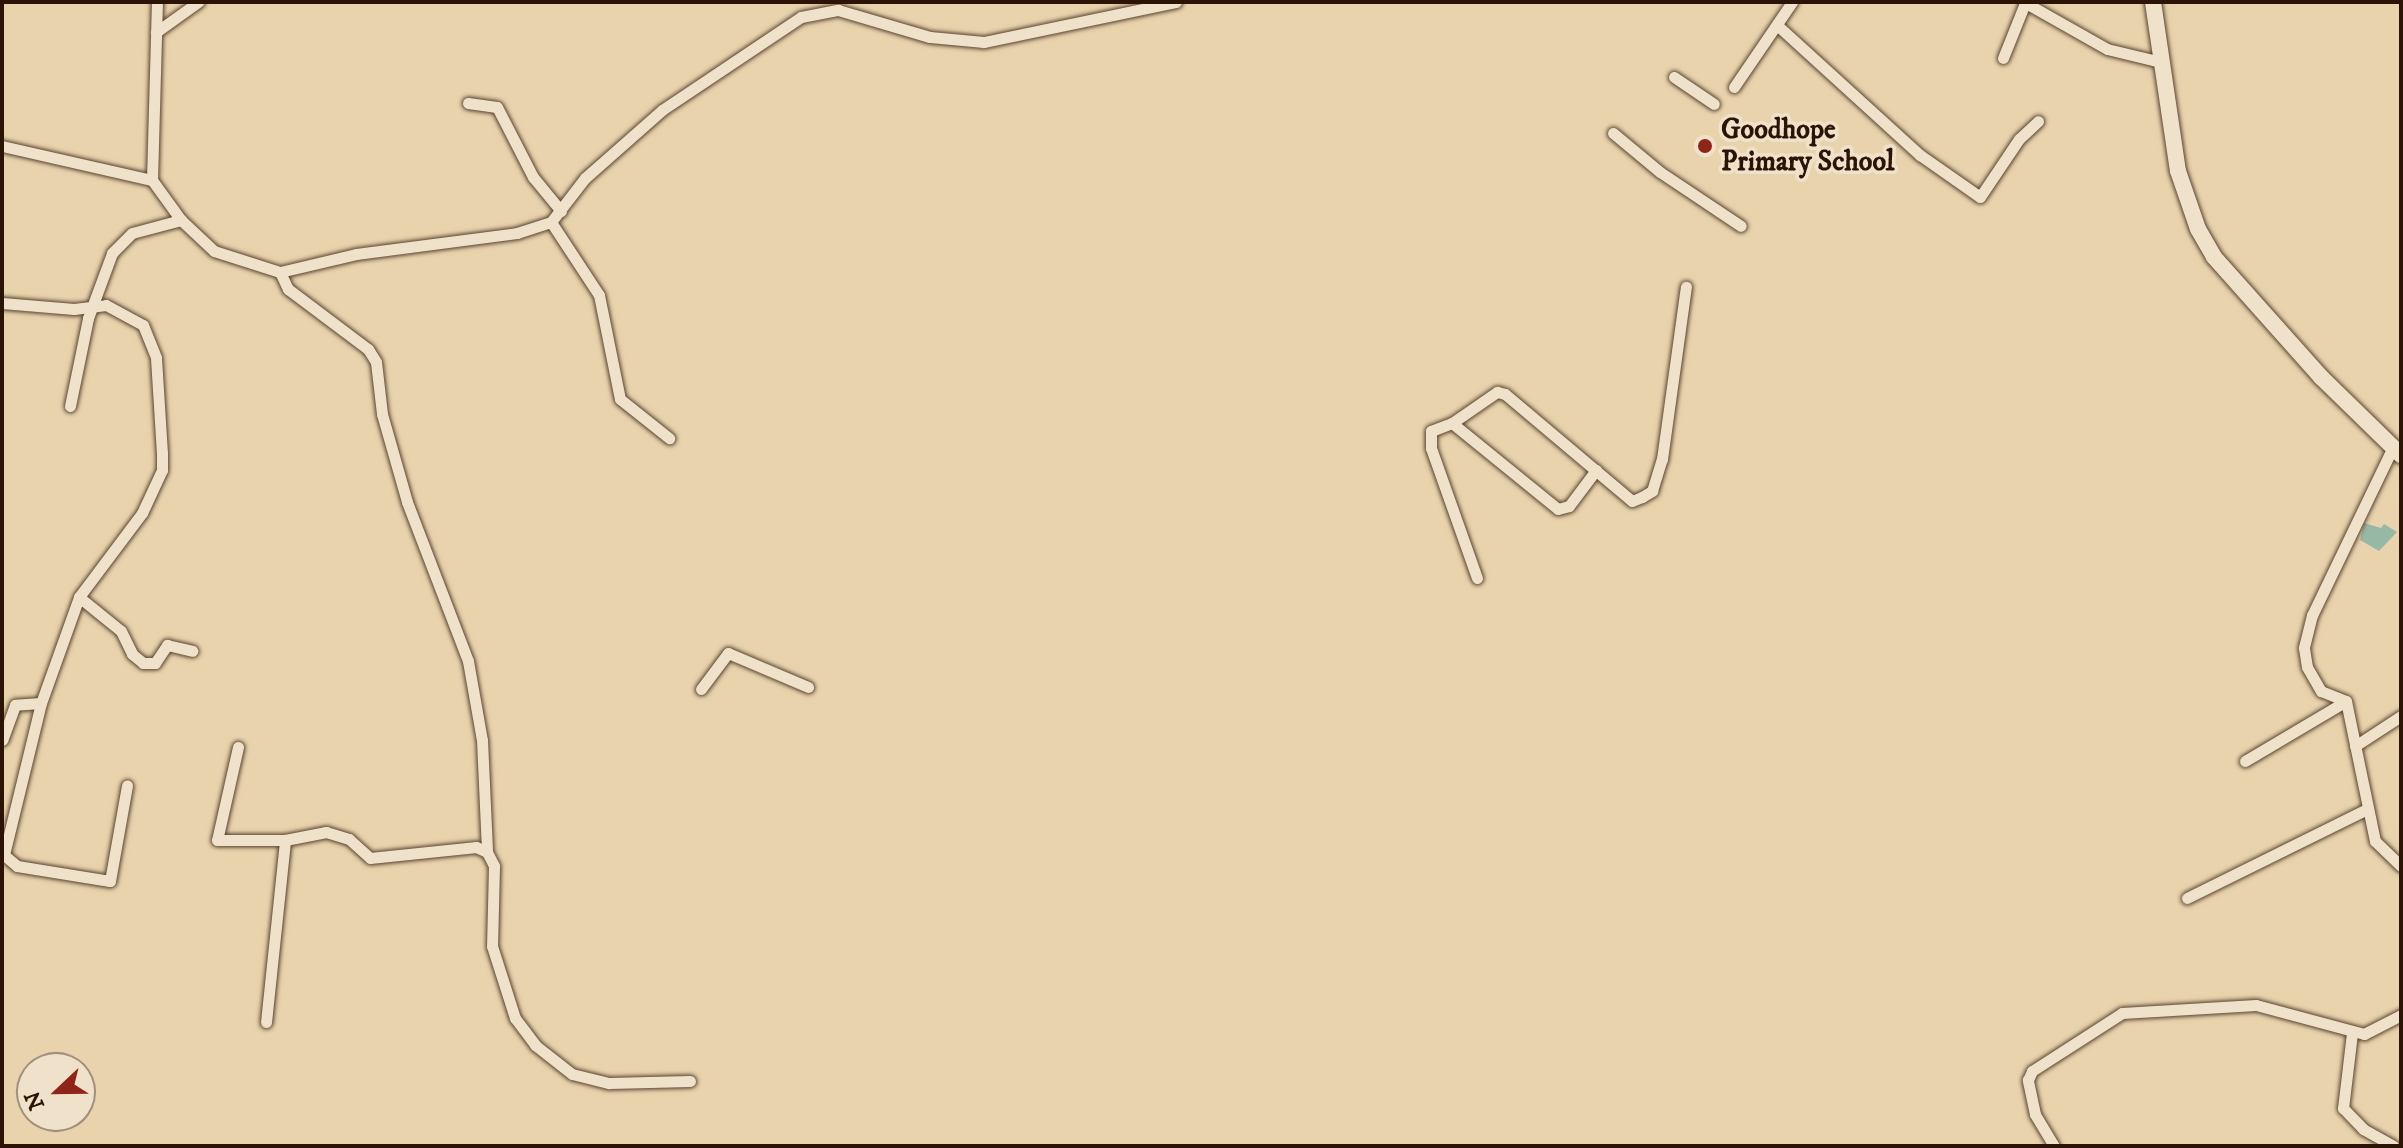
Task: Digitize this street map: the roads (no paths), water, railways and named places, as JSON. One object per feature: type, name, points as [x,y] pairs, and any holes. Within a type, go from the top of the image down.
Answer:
[{"type":"main road","points":[[2153,2],[2184,199],[2214,257],[2321,377],[2397,451]]},
{"type":"street","points":[[157,2],[152,180],[181,220],[225,259],[280,272],[356,254],[517,233],[551,222],[585,178],[662,110],[801,17],[838,10],[930,37],[984,42],[1176,2]]},
{"type":"street","points":[[156,32],[198,2]]},
{"type":"street","points":[[1734,87],[1792,2]]},
{"type":"street","points":[[2003,58],[2024,2],[2107,49],[2161,62]]},
{"type":"street","points":[[1778,26],[1920,155],[1980,197],[2019,139],[2038,121]]},
{"type":"street","points":[[1674,77],[1714,104]]},
{"type":"street","points":[[468,103],[497,107],[533,177],[561,211]]},
{"type":"street","points":[[1613,133],[1660,172],[1741,226]]},
{"type":"street","points":[[2,146],[152,180]]},
{"type":"street","points":[[70,406],[94,307],[112,253],[132,233],[181,220]]},
{"type":"street","points":[[551,222],[599,295],[620,399],[669,438]]},
{"type":"street","points":[[280,272],[288,289],[368,349],[376,362],[382,414],[407,502],[468,661],[483,752],[487,852],[494,866],[494,963],[526,1034],[572,1074],[591,1080],[690,1081]]},
{"type":"street","points":[[1477,578],[1429,439],[1431,431],[1452,423],[1497,392],[1505,394],[1632,501],[1652,491],[1676,383],[1686,287]]},
{"type":"street","points":[[2,303],[106,305],[146,329],[156,358],[162,470],[142,513],[79,597],[41,703],[4,855],[17,866],[110,881],[127,786]]},
{"type":"street","points":[[1452,423],[1558,509],[1569,506],[1596,470]]},
{"type":"street","points":[[2346,701],[2329,697],[2314,681],[2304,638],[2397,451]]},
{"type":"street","points":[[79,597],[121,631],[132,654],[143,663],[155,663],[168,644],[192,651]]},
{"type":"street","points":[[701,689],[728,653],[808,687]]},
{"type":"street","points":[[2346,701],[2367,809],[2379,848],[2401,866]]},
{"type":"street","points":[[2245,761],[2346,701]]},
{"type":"street","points":[[2,740],[15,705],[41,703]]},
{"type":"street","points":[[2355,746],[2401,716]]},
{"type":"street","points":[[238,747],[215,838],[223,842],[285,840],[326,832],[379,859],[476,847],[487,852]]},
{"type":"street","points":[[2187,898],[2367,809]]},
{"type":"street","points":[[266,1022],[285,840]]},
{"type":"street","points":[[2054,1146],[2035,1114],[2028,1080],[2032,1071],[2122,1013],[2256,1005],[2364,1034],[2401,1015]]},
{"type":"street","points":[[2352,1033],[2343,1108],[2363,1129],[2394,1146]]},
{"type":"place","name":"Goodhope Primary School","points":[[1705,146]]}]
